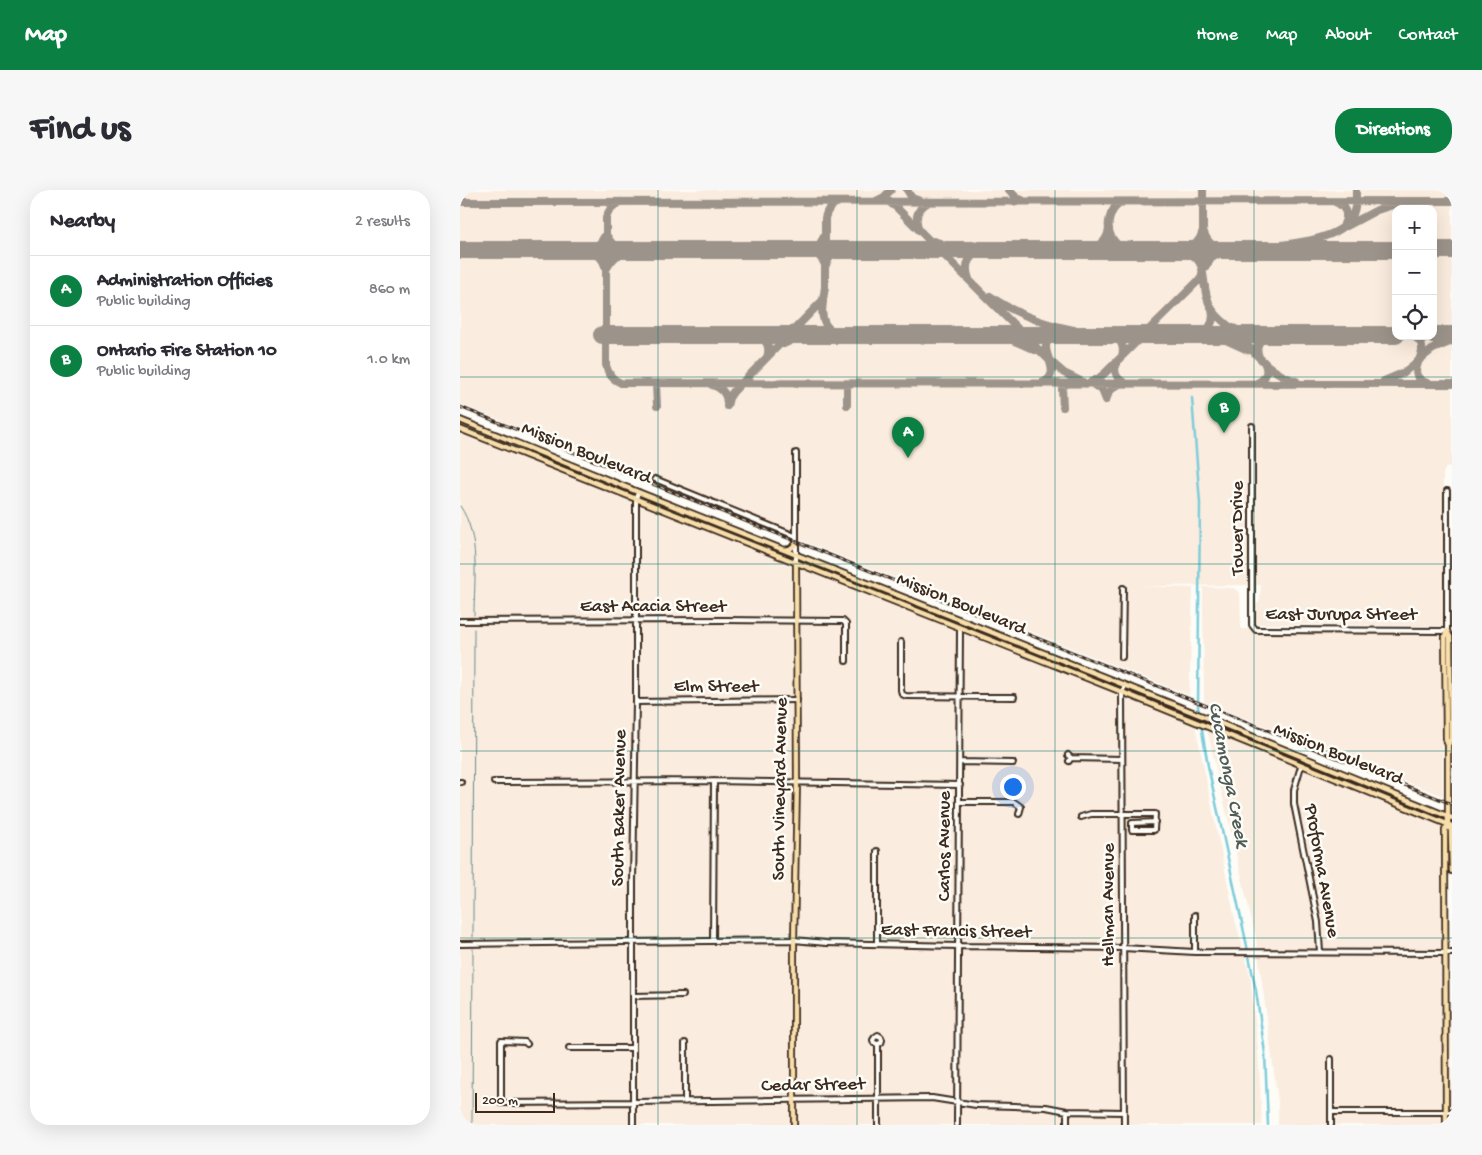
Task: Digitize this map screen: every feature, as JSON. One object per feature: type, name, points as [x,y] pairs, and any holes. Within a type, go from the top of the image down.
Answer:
[{"type":"main road","name":"Mission Boulevard","points":[[460,420],[1205,717],[1450,817]]},
{"type":"main road","name":"Mission Boulevard","points":[[460,430],[1122,692],[1450,825]]},
{"type":"main road","points":[[784,550],[789,550],[796,544]]},
{"type":"main road","name":"South Vineyard Avenue","points":[[794,1125],[794,940],[797,782],[796,563]]},
{"type":"main road","points":[[1450,631],[1445,636],[1445,665],[1448,805],[1452,834],[1452,871]]},
{"type":"main road","points":[[1448,745],[1451,739],[1450,631]]},
{"type":"main road","points":[[1445,665],[1450,678]]},
{"type":"main road","points":[[1428,808],[1441,811],[1448,805]]},
{"type":"main road","points":[[1446,1125],[1449,1112],[1445,830],[1450,825]]},
{"type":"street","name":"Tower Drive","points":[[1252,426],[1253,628]]},
{"type":"street","name":"South Vineyard Avenue","points":[[796,453],[796,563]]},
{"type":"street","points":[[655,479],[795,536]]},
{"type":"street","points":[[1447,491],[1450,631]]},
{"type":"street","name":"South Baker Avenue","points":[[633,1125],[635,621],[636,499],[638,492]]},
{"type":"street","points":[[1122,657],[1123,588]]},
{"type":"street","name":"East Acacia Street","points":[[460,622],[843,621],[846,624],[846,661]]},
{"type":"street","name":"Carlos Avenue","points":[[957,1125],[960,628]]},
{"type":"street","name":"East Jurupa Street","points":[[1253,628],[1263,630],[1450,631]]},
{"type":"street","points":[[901,642],[901,690],[902,694],[906,696],[1014,697]]},
{"type":"street","name":"Hellman Avenue","points":[[1124,1125],[1122,692],[1125,686]]},
{"type":"street","name":"Elm Street","points":[[636,702],[797,700]]},
{"type":"street","points":[[1069,758],[1122,759]]},
{"type":"street","points":[[960,762],[1013,763]]},
{"type":"street","name":"Proforma Avenue","points":[[1301,766],[1294,790],[1294,804],[1318,920],[1320,952]]},
{"type":"street","points":[[713,941],[714,781]]},
{"type":"street","points":[[494,782],[714,781],[960,785]]},
{"type":"street","points":[[960,802],[1014,802],[1021,806],[1019,814]]},
{"type":"street","points":[[1081,817],[1092,814],[1155,814],[1155,822],[1154,830],[1132,830],[1132,823],[1155,822]]},
{"type":"street","points":[[877,851],[877,944]]},
{"type":"street","points":[[1195,915],[1195,952]]},
{"type":"street","name":"East Francis Street","points":[[460,944],[794,940],[958,946],[1123,948],[1195,952],[1452,953]]},
{"type":"street","points":[[633,996],[683,995]]},
{"type":"street","name":"Cedar Street","points":[[526,1044],[525,1042],[501,1041],[501,1103],[932,1098],[976,1105],[1046,1107],[1068,1111],[1124,1112]]},
{"type":"street","points":[[685,1043],[685,1102]]},
{"type":"street","points":[[878,1044],[878,1125]]},
{"type":"street","points":[[569,1048],[633,1048]]},
{"type":"street","points":[[1331,1059],[1331,1125]]},
{"type":"street","points":[[1068,1111],[1068,1125]]},
{"type":"street","points":[[1331,1112],[1449,1112]]},
{"type":"shaded area","points":[[460,190],[1452,190],[1452,467],[1446,467],[1443,473],[1443,626],[1256,624],[1256,605],[1260,601],[1261,585],[1138,586],[1193,588],[1189,695],[460,404]]},
{"type":"shaded area","points":[[460,432],[1195,725],[1235,920],[1250,975],[1258,1050],[1262,1125],[460,1125]]},
{"type":"shaded area","points":[[1203,587],[1233,588],[1240,593],[1241,629],[1443,635],[1443,796],[1204,702]]},
{"type":"shaded area","points":[[1207,729],[1442,826],[1442,1011],[1452,1011],[1452,1125],[1278,1125],[1278,1101],[1256,938]]},
{"type":"waterway","name":"Cucamonga Creek","points":[[1192,398],[1200,503],[1198,707],[1208,766],[1256,991],[1265,1053],[1268,1125]]},
{"type":"waterway","points":[[460,506],[467,518],[474,544],[474,615]]},
{"type":"waterway","points":[[473,937],[474,629]]},
{"type":"waterway","points":[[472,1125],[473,949]]},
{"type":"taxiway","points":[[876,201],[884,197],[891,190]]},
{"type":"taxiway","points":[[907,190],[912,198],[920,201]]},
{"type":"taxiway","points":[[1009,190],[1022,200]]},
{"type":"taxiway","points":[[1089,383],[1105,373],[1201,278],[1203,270],[1203,190]]},
{"type":"taxiway","points":[[1205,268],[1212,257],[1221,251],[1309,241],[1340,229],[1350,220],[1353,213],[1356,202],[1356,190]]},
{"type":"taxiway","points":[[460,202],[1452,201]]},
{"type":"taxiway","points":[[621,202],[608,212],[606,218],[606,365],[611,376],[621,383],[1452,384]]},
{"type":"taxiway","points":[[727,406],[733,392],[823,300],[825,287],[825,218],[830,208],[839,202]]},
{"type":"taxiway","points":[[889,202],[1049,360],[1064,373],[1083,382]]},
{"type":"taxiway","points":[[919,230],[917,221],[919,210],[929,202]]},
{"type":"taxiway","points":[[1123,202],[1111,214],[1109,220],[1110,232],[1117,244],[1132,250]]},
{"type":"taxiway","points":[[1335,202],[1345,211],[1344,224]]},
{"type":"taxiway","points":[[1347,226],[1377,210],[1396,204]]},
{"type":"taxiway","points":[[1087,250],[1102,243],[1109,229]]},
{"type":"taxiway","points":[[1181,250],[1196,243],[1203,230],[1211,244],[1225,250]]},
{"type":"taxiway","points":[[585,250],[597,246],[605,235]]},
{"type":"taxiway","points":[[806,250],[819,245],[825,235]]},
{"type":"taxiway","points":[[607,236],[616,246],[630,250]]},
{"type":"taxiway","points":[[934,241],[951,247],[973,250]]},
{"type":"taxiway","points":[[585,250],[598,255],[605,266]]},
{"type":"taxiway","points":[[806,250],[818,255],[825,265]]},
{"type":"taxiway","points":[[826,265],[833,255],[845,250]]},
{"type":"taxiway","points":[[926,250],[941,254]]},
{"type":"taxiway","points":[[969,279],[967,273],[969,260],[980,251],[986,250]]},
{"type":"taxiway","points":[[1180,250],[1191,254],[1201,266],[1205,291],[1216,314],[1268,366],[1296,381]]},
{"type":"taxiway","points":[[607,268],[616,256],[628,251]]},
{"type":"taxiway","points":[[990,296],[1003,305],[1031,318],[1061,327],[1107,335]]},
{"type":"taxiway","points":[[823,302],[822,314],[825,324],[832,331],[843,335]]},
{"type":"taxiway","points":[[1199,334],[1211,325],[1213,318],[1212,310]]},
{"type":"taxiway","points":[[1233,328],[1244,333],[1257,335]]},
{"type":"taxiway","points":[[1157,329],[1160,333],[1169,335]]},
{"type":"taxiway","points":[[756,335],[767,343],[767,357]]},
{"type":"taxiway","points":[[784,344],[799,337],[812,335]]},
{"type":"taxiway","points":[[986,335],[1010,339],[1035,350]]},
{"type":"taxiway","points":[[1042,383],[1049,378],[1052,372],[1046,344],[1050,339],[1060,335]]},
{"type":"taxiway","points":[[1109,335],[1121,342],[1123,348],[1122,356]]},
{"type":"taxiway","points":[[1140,340],[1158,335]]},
{"type":"taxiway","points":[[1200,335],[1226,340],[1248,350]]},
{"type":"taxiway","points":[[1259,357],[1258,345],[1262,339],[1273,335]]},
{"type":"taxiway","points":[[1418,340],[1422,348],[1416,373],[1419,378],[1427,383]]},
{"type":"taxiway","points":[[1384,381],[1403,373],[1433,349],[1452,341]]},
{"type":"taxiway","points":[[1117,362],[1116,374],[1125,383]]},
{"type":"taxiway","points":[[1257,383],[1266,374],[1264,362]]},
{"type":"taxiway","points":[[656,384],[657,406]]},
{"type":"taxiway","points":[[847,384],[847,405]]},
{"type":"taxiway","points":[[1063,407],[1062,388],[1067,384]]},
{"type":"taxiway","points":[[1094,385],[1102,390],[1106,400],[1111,390],[1120,384]]},
{"type":"taxiway","points":[[712,385],[723,392],[727,403]]},
{"type":"runway","points":[[460,250],[1392,250]]},
{"type":"runway","points":[[1437,250],[1452,250]]},
{"type":"runway","points":[[602,335],[1392,335]]},
{"type":"runway","points":[[1437,335],[1452,335]]},
{"type":"railway","points":[[460,407],[1452,804]]},
{"type":"place","name":"Ontario Fire Station 10","points":[[1224,433]]},
{"type":"place","name":"Administration Officies","points":[[908,458]]}]
